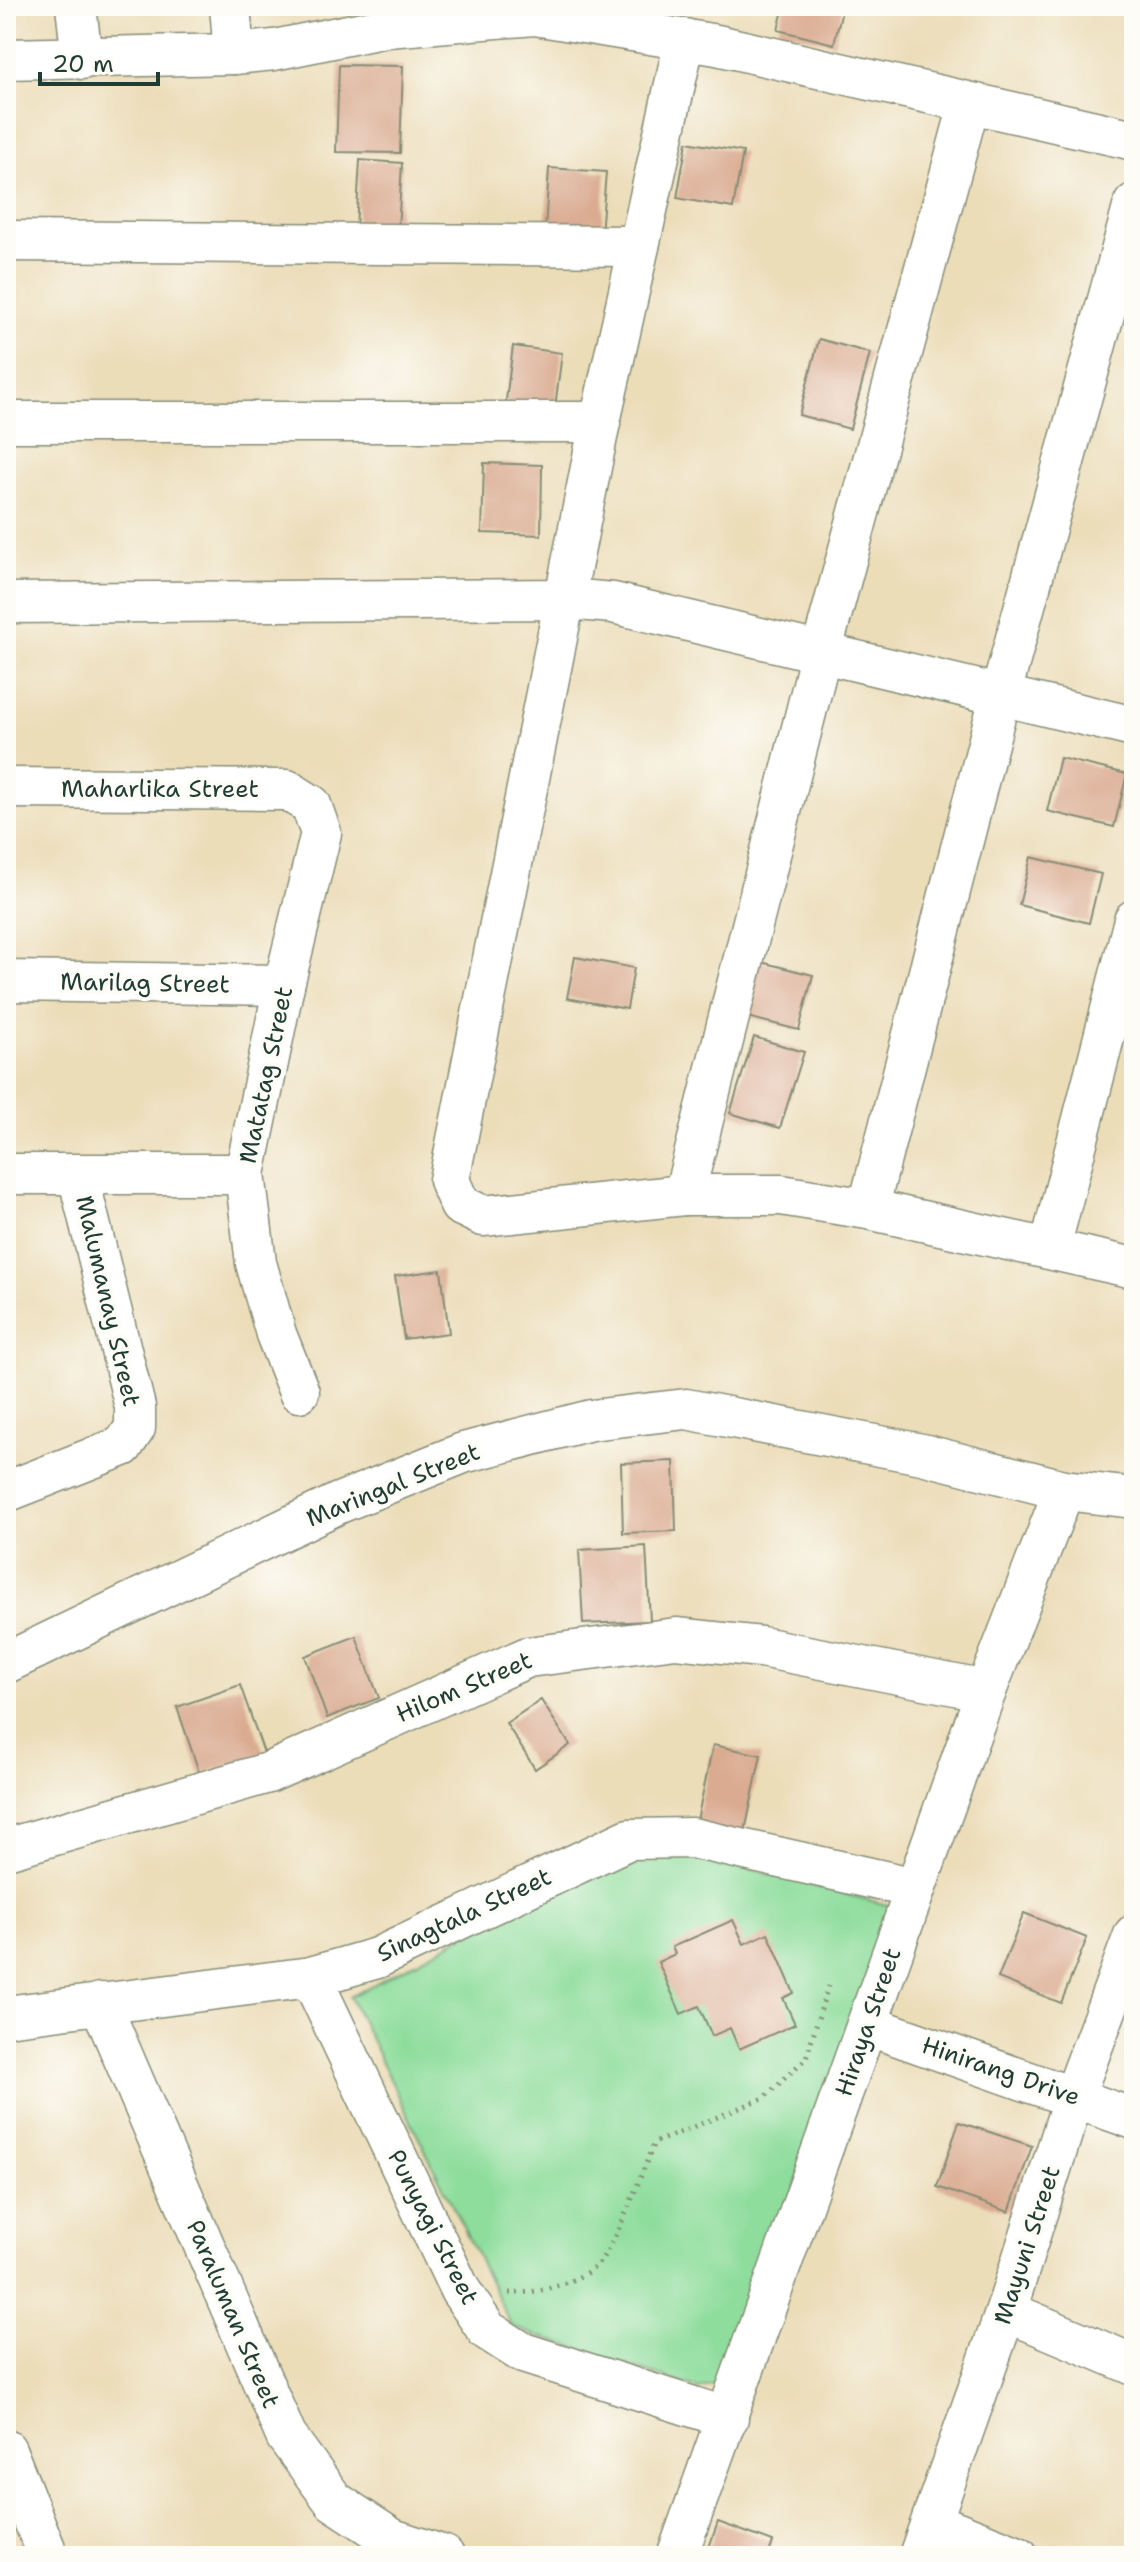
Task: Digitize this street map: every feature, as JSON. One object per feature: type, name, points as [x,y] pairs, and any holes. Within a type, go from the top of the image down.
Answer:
[{"type":"street","points":[[76,6],[82,59]]},
{"type":"street","points":[[230,6],[234,54]]},
{"type":"street","points":[[6,59],[234,54],[274,50],[385,17],[534,11],[685,39],[1134,140]]},
{"type":"street","points":[[685,39],[600,422],[449,1180],[460,1205],[483,1216],[684,1195],[781,1195],[868,1209],[1134,1268]]},
{"type":"street","points":[[684,1195],[821,653],[969,105]]},
{"type":"street","points":[[868,1209],[1000,697],[1134,204]]},
{"type":"street","points":[[6,241],[639,246]]},
{"type":"street","points":[[6,422],[600,422]]},
{"type":"street","points":[[6,603],[567,599],[613,603],[1134,727]]},
{"type":"street","name":"Maharlika Street","points":[[6,788],[287,790],[311,805]]},
{"type":"street","name":"Matatag Street","points":[[299,1392],[276,1334],[256,1263],[245,1174],[284,985],[321,833],[311,805]]},
{"type":"street","points":[[1050,1248],[1134,920]]},
{"type":"street","name":"Marilag Street","points":[[6,981],[284,985]]},
{"type":"street","points":[[6,1174],[245,1174]]},
{"type":"street","name":"Malumanay Street","points":[[6,1492],[123,1446],[135,1428],[135,1407],[78,1175]]},
{"type":"street","name":"Maringal Street","points":[[6,1663],[339,1503],[463,1453],[591,1420],[686,1409],[922,1454],[1064,1490],[1134,1498]]},
{"type":"street","name":"Hiraya Street","points":[[677,2556],[986,1691],[1064,1490]]},
{"type":"street","name":"Hilom Street","points":[[6,1849],[268,1773],[528,1657],[676,1638],[761,1647],[986,1691]]},
{"type":"street","name":"Sinagtala Street","points":[[6,2016],[311,1977],[377,1958],[629,1839],[692,1838],[915,1888]]},
{"type":"street","name":"Mayuni Street","points":[[926,2539],[1006,2311],[1074,2096],[1134,1935]]},
{"type":"street","name":"Punyagi Street","points":[[311,1977],[460,2290],[487,2330],[523,2353],[728,2418]]},
{"type":"street","name":"Paraluman Street","points":[[100,2003],[286,2436],[334,2501],[392,2539],[444,2556]]},
{"type":"street","name":"Hinirang Drive","points":[[867,2025],[1134,2119]]},
{"type":"street","points":[[1006,2311],[1134,2365]]},
{"type":"street","points":[[6,2450],[48,2556]]},
{"type":"street","points":[[926,2539],[1018,2556]]},
{"type":"path","points":[[460,2290],[530,2294],[594,2270],[623,2221],[654,2143],[764,2098],[806,2058],[828,1986]]},
{"type":"green space","points":[[682,1851],[895,1907],[726,2380],[699,2389],[512,2327],[350,1997],[583,1872]]},
{"type":"building","points":[[784,6],[843,6],[834,44],[778,30]]},
{"type":"building","points":[[339,65],[403,66],[400,153],[336,152]]},
{"type":"building","points":[[687,142],[743,152],[733,208],[677,198]]},
{"type":"building","points":[[360,160],[402,163],[398,230],[356,228]]},
{"type":"building","points":[[549,168],[606,172],[601,234],[545,230]]},
{"type":"building","points":[[819,339],[870,353],[850,429],[799,415]]},
{"type":"building","points":[[513,346],[562,353],[554,415],[505,408]]},
{"type":"building","points":[[484,463],[542,465],[541,535],[482,533]]},
{"type":"building","points":[[1060,758],[1127,774],[1114,827],[1047,811]]},
{"type":"building","points":[[1031,857],[1101,874],[1089,923],[1019,905]]},
{"type":"building","points":[[575,957],[634,968],[627,1009],[567,998]]},
{"type":"building","points":[[757,961],[813,975],[799,1030],[743,1016]]},
{"type":"building","points":[[754,1037],[804,1052],[780,1128],[730,1113]]},
{"type":"building","points":[[441,1270],[449,1333],[404,1339],[395,1276]]},
{"type":"building","points":[[674,1461],[676,1531],[623,1533],[621,1463]]},
{"type":"building","points":[[646,1546],[650,1621],[583,1624],[579,1550]]},
{"type":"building","points":[[356,1636],[379,1698],[327,1718],[305,1656]]},
{"type":"building","points":[[240,1685],[264,1753],[200,1775],[177,1707]]},
{"type":"building","points":[[541,1700],[570,1745],[535,1769],[506,1723]]},
{"type":"building","points":[[713,1745],[761,1755],[744,1836],[696,1825]]},
{"type":"building","points":[[1024,1913],[1087,1938],[1061,2003],[998,1978]]},
{"type":"building","points":[[733,1920],[744,1944],[768,1933],[794,1993],[783,1998],[795,2024],[739,2049],[730,2028],[712,2036],[699,2006],[681,2014],[658,1962],[675,1954],[672,1947]]},
{"type":"building","points":[[959,2122],[1032,2146],[1009,2212],[937,2187]]},
{"type":"building","points":[[718,2522],[773,2542],[768,2556],[706,2556]]}]
